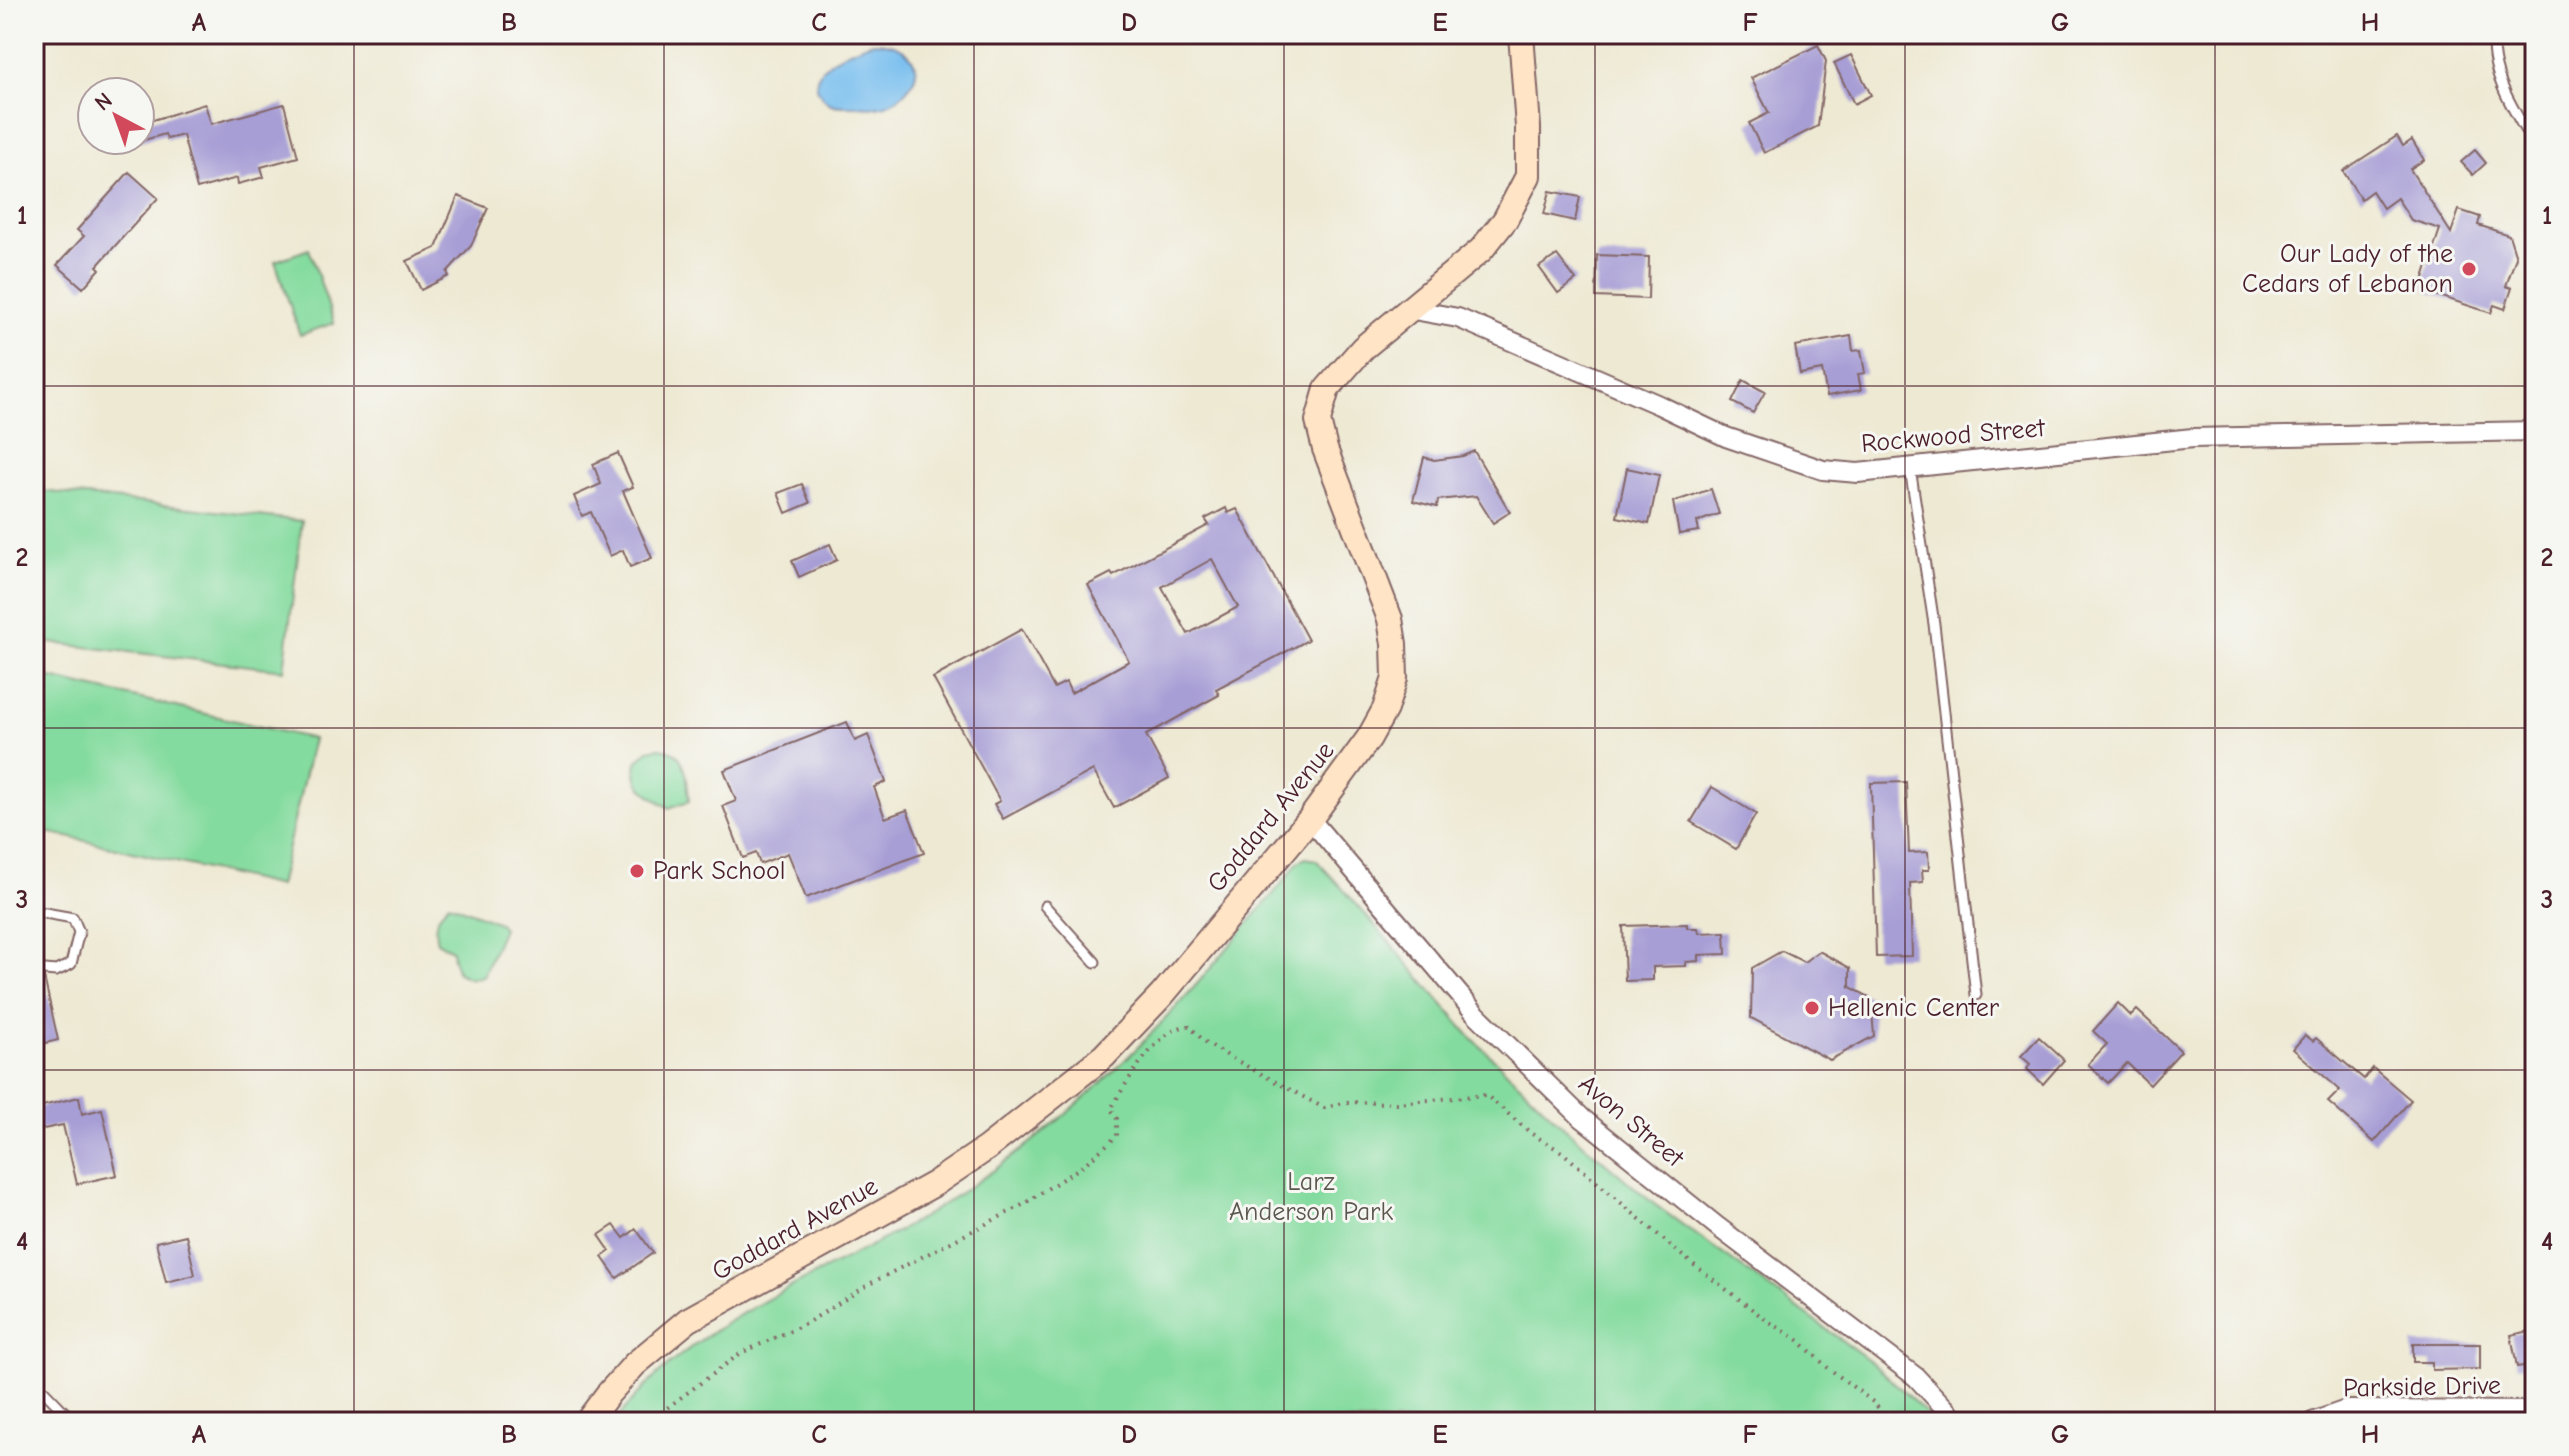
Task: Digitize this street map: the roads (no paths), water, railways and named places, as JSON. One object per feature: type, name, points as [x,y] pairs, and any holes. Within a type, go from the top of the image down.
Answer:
[{"type":"main road","name":"Goddard Avenue","points":[[587,1422],[635,1364],[688,1320],[934,1184],[987,1148],[1104,1056],[1162,995],[1310,819],[1369,738],[1385,709],[1395,678],[1390,619],[1325,449],[1318,421],[1327,389],[1363,348],[1481,250],[1505,220],[1528,176],[1528,127],[1521,34]]},
{"type":"street","name":"Rockwood Street","points":[[1408,309],[1458,318],[1726,437],[1823,470],[1858,473],[2193,438],[2535,431]]},
{"type":"street","name":"Avon Street","points":[[1310,819],[1475,1013],[1582,1118],[1718,1227],[1916,1377],[1958,1422]]},
{"type":"street","name":"Parkside Drive","points":[[2312,1422],[2346,1410],[2535,1411]]},
{"type":"lane","points":[[2494,34],[2499,71],[2511,105],[2535,146]]},
{"type":"lane","points":[[1910,468],[1934,624],[1976,995]]},
{"type":"lane","points":[[1045,906],[1095,962]]},
{"type":"lane","points":[[34,911],[73,918],[79,932],[71,964],[56,971],[34,969]]},
{"type":"lane","points":[[34,1376],[40,1387],[74,1422]]},
{"type":"water","points":[[874,42],[896,46],[912,58],[916,73],[908,89],[887,105],[878,107],[840,106],[827,102],[818,90],[817,81],[826,65]]},
{"type":"place","name":"Our Lady of the Cedars of Lebanon","points":[[2469,269]]},
{"type":"place","name":"Park School","points":[[637,871]]},
{"type":"place","name":"Hellenic Center","points":[[1812,1008]]},
{"type":"park label","name":"Larz Anderson Park","points":[[1311,1197]]}]
